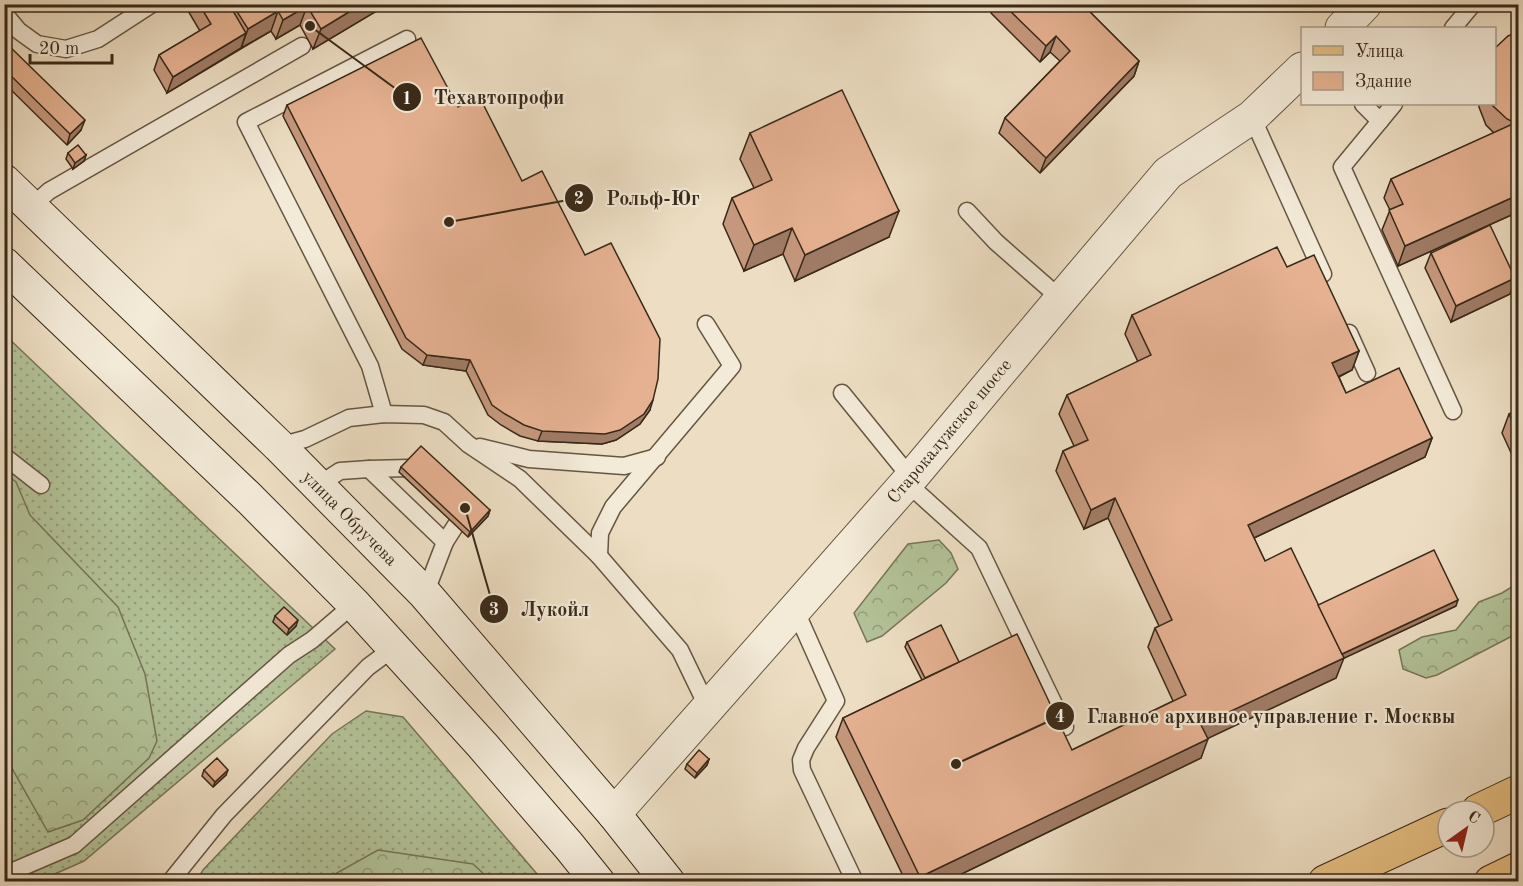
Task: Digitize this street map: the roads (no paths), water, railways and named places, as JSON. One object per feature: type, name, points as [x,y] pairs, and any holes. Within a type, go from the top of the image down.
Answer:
[{"type":"main road","points":[[1343,27],[1365,4]]},
{"type":"main road","name":"Старокалужское шоссе","points":[[614,813],[909,480],[1168,173],[1252,117],[1301,70]]},
{"type":"main road","name":"улица Обручева","points":[[4,181],[279,446],[425,594],[614,813],[668,882]]},
{"type":"main road","points":[[4,264],[243,492],[354,604],[483,746],[598,882]]},
{"type":"main road","points":[[1496,802],[1518,792]]},
{"type":"main road","points":[[1325,882],[1436,831]]},
{"type":"main road","points":[[1491,882],[1518,869]]},
{"type":"lane","points":[[4,22],[9,19],[19,31],[37,44],[66,49],[98,39],[152,4]]},
{"type":"lane","points":[[1454,27],[1473,4]]},
{"type":"lane","points":[[384,414],[370,366],[246,122],[407,39]]},
{"type":"lane","points":[[31,207],[49,191],[302,46]]},
{"type":"lane","points":[[1364,105],[1380,120]]},
{"type":"lane","points":[[1393,105],[1342,167],[1453,411]]},
{"type":"lane","points":[[1252,117],[1329,290]]},
{"type":"lane","points":[[967,211],[996,242],[1061,299]]},
{"type":"lane","points":[[1344,321],[1367,373]]},
{"type":"lane","points":[[599,556],[600,533],[613,507],[732,366],[706,324]]},
{"type":"lane","points":[[842,393],[909,480],[979,548],[1065,727]]},
{"type":"lane","points":[[279,446],[305,439],[349,418],[384,414],[424,415],[444,422],[468,444],[520,479],[599,556],[680,650],[708,708]]},
{"type":"lane","points":[[468,444],[541,460],[624,465],[657,457]]},
{"type":"lane","points":[[4,456],[41,485]]},
{"type":"lane","points":[[317,486],[339,471],[409,468],[426,484]]},
{"type":"lane","points":[[369,469],[445,542]]},
{"type":"lane","points":[[425,594],[445,542],[461,517],[443,501]]},
{"type":"lane","points":[[4,875],[74,845],[289,655],[312,640],[354,604]]},
{"type":"lane","points":[[795,609],[836,701],[806,748],[801,760],[802,770],[855,882]]},
{"type":"lane","points":[[170,882],[224,815],[368,667],[394,647]]},
{"type":"place","name":"Техавтопрофи","points":[[310,26]]},
{"type":"place","name":"Рольф-Юг","points":[[449,222]]},
{"type":"place","name":"Лукойл","points":[[465,508]]},
{"type":"place","name":"Главное архивное управление г. Москвы","points":[[956,764]]}]
